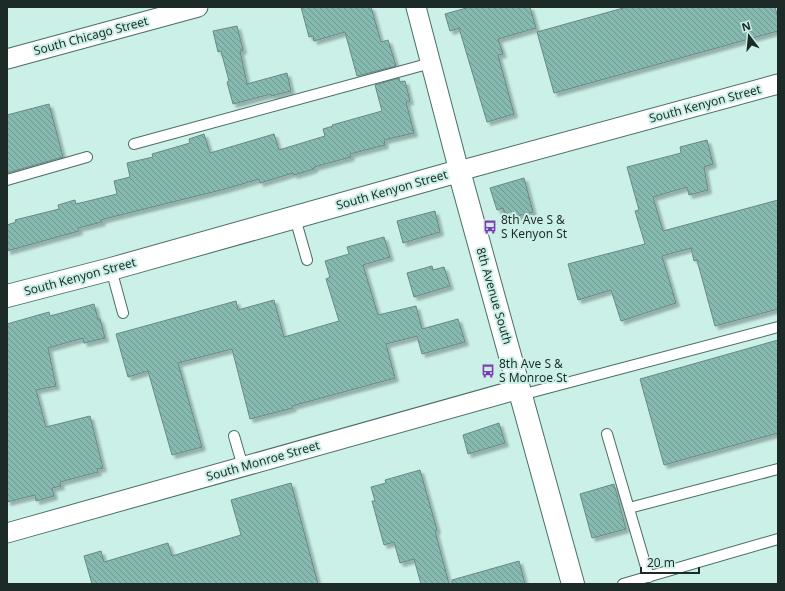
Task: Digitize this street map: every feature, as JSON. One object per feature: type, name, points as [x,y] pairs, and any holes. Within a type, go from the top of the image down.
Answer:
[{"type":"street","name":"South Chicago Street","points":[[7,59],[198,7]]},
{"type":"street","name":"8th Avenue South","points":[[416,7],[459,172],[573,584]]},
{"type":"street","name":"South Kenyon Street","points":[[7,296],[111,269],[778,84]]},
{"type":"street","name":"South Monroe Street","points":[[7,533],[520,392]]},
{"type":"lane","points":[[134,144],[431,63]]},
{"type":"lane","points":[[7,180],[87,157]]},
{"type":"lane","points":[[295,218],[307,260]]},
{"type":"lane","points":[[111,269],[123,313]]},
{"type":"lane","points":[[520,392],[778,327]]},
{"type":"lane","points":[[608,434],[649,577]]},
{"type":"lane","points":[[234,436],[243,467]]},
{"type":"lane","points":[[629,508],[778,469]]},
{"type":"lane","points":[[623,584],[778,539]]},
{"type":"building","points":[[301,7],[371,7],[381,42],[388,40],[396,66],[357,76],[345,32],[314,41],[313,36],[309,37]]},
{"type":"building","points":[[470,7],[530,7],[536,28],[498,39],[503,54],[498,55],[514,114],[487,122],[459,28],[450,31],[445,14]]},
{"type":"building","points":[[627,7],[775,7],[778,18],[778,31],[554,93],[537,32]]},
{"type":"building","points":[[237,26],[243,50],[240,51],[247,84],[287,73],[291,91],[271,96],[271,94],[233,104],[221,51],[218,52],[213,31]]},
{"type":"building","points":[[399,78],[400,82],[405,81],[410,101],[406,102],[414,133],[384,140],[385,145],[350,154],[351,157],[314,167],[314,169],[294,175],[293,173],[260,183],[259,179],[112,217],[101,220],[102,222],[78,228],[79,231],[7,251],[7,225],[16,222],[15,220],[59,209],[58,205],[75,200],[76,204],[117,194],[114,181],[130,177],[127,163],[153,157],[152,154],[190,143],[189,139],[204,134],[210,153],[274,134],[279,150],[325,136],[323,129],[333,126],[332,125],[382,111],[375,85]]},
{"type":"building","points":[[49,104],[63,157],[7,173],[7,115]]},
{"type":"building","points":[[707,140],[713,164],[704,167],[708,190],[689,195],[687,187],[653,197],[663,231],[778,200],[778,309],[715,326],[697,260],[694,261],[691,248],[662,256],[676,303],[621,321],[611,290],[578,300],[568,264],[645,244],[635,211],[639,210],[627,167],[681,153],[680,147]]},
{"type":"building","points":[[524,178],[533,212],[506,219],[503,208],[497,210],[490,188]]},
{"type":"building","points":[[435,211],[440,232],[403,243],[397,221]]},
{"type":"building","points":[[384,237],[390,257],[363,265],[378,315],[416,306],[422,329],[458,319],[465,342],[422,354],[417,336],[386,344],[395,378],[250,419],[232,349],[178,363],[202,447],[172,455],[148,371],[128,377],[116,334],[236,301],[238,310],[274,300],[284,337],[339,321],[326,279],[330,277],[325,261],[349,254],[347,247]]},
{"type":"building","points":[[432,266],[433,270],[444,267],[450,286],[414,297],[407,273]]},
{"type":"building","points":[[94,304],[105,338],[84,343],[83,338],[48,348],[56,386],[36,390],[46,427],[90,416],[103,468],[97,469],[98,472],[60,482],[61,486],[52,488],[54,496],[36,501],[35,495],[7,502],[7,324],[49,312],[50,316]]},
{"type":"building","points":[[778,340],[778,433],[664,465],[640,379]]},
{"type":"building","points":[[499,423],[505,443],[468,454],[463,435]]},
{"type":"building","points":[[420,470],[437,530],[435,531],[449,584],[421,584],[414,559],[400,563],[394,542],[384,545],[372,501],[375,501],[371,487],[386,483],[385,480]]},
{"type":"building","points":[[291,483],[318,584],[92,584],[84,556],[101,551],[104,562],[168,543],[172,556],[241,535],[231,500]]},
{"type":"building","points":[[614,484],[626,529],[592,538],[580,494]]},
{"type":"building","points":[[519,561],[525,584],[452,584],[452,580]]},
{"type":"place","name":"8th Ave S & S Kenyon St","points":[[490,227]]},
{"type":"place","name":"8th Ave S & S Monroe St","points":[[488,371]]}]
